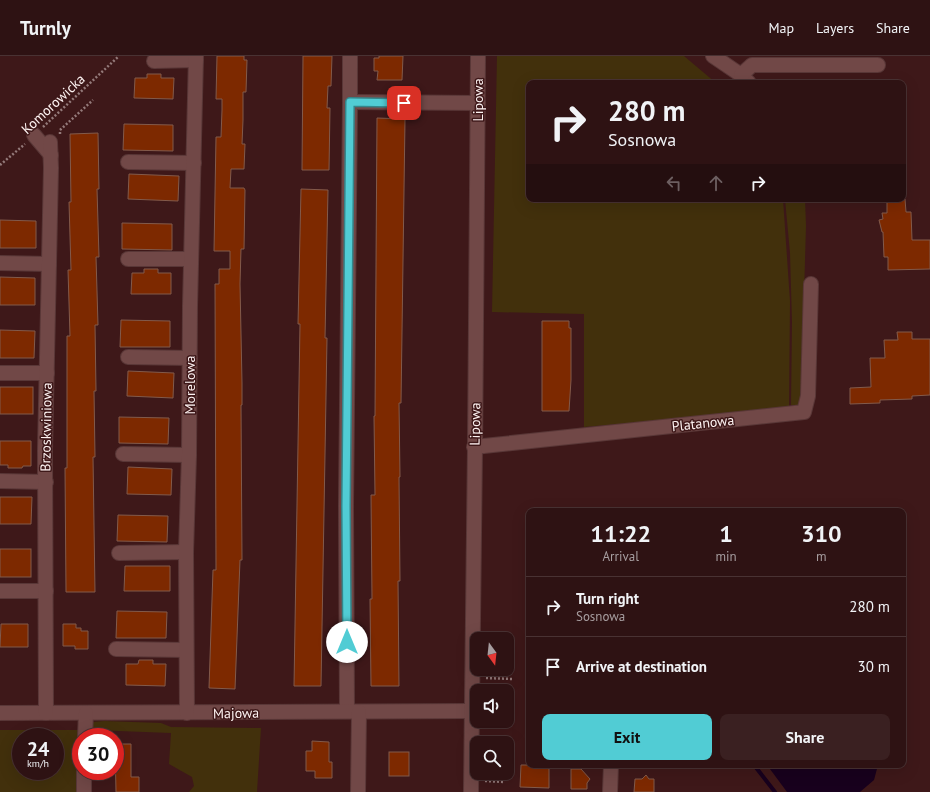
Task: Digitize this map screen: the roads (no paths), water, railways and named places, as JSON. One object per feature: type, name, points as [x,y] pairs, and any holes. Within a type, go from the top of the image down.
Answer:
[{"type":"street","points":[[350,56],[346,506],[353,712],[358,792]]},
{"type":"street","name":"Lipowa","points":[[471,684],[478,257],[478,56]]},
{"type":"street","points":[[713,56],[745,79],[752,66],[878,65]]},
{"type":"street","points":[[154,60],[196,58]]},
{"type":"street","name":"Morelowa","points":[[187,713],[186,552],[196,58]]},
{"type":"street","points":[[350,102],[478,103]]},
{"type":"street","name":"Brzoskwiniowa","points":[[34,135],[50,148],[50,264],[46,482],[46,713]]},
{"type":"street","points":[[128,162],[194,163]]},
{"type":"street","points":[[128,259],[191,259]]},
{"type":"street","points":[[0,263],[50,264]]},
{"type":"street","name":"Platanowa","points":[[474,447],[804,412],[808,396],[811,284]]},
{"type":"street","points":[[128,358],[190,358]]},
{"type":"street","points":[[0,373],[47,373]]},
{"type":"street","points":[[123,454],[189,455]]},
{"type":"street","points":[[0,481],[46,482]]},
{"type":"street","points":[[118,553],[186,552]]},
{"type":"street","points":[[0,591],[46,591]]},
{"type":"street","points":[[116,649],[186,650]]},
{"type":"street","name":"Majowa","points":[[0,713],[470,711]]},
{"type":"street","points":[[86,713],[86,728]]},
{"type":"street","name":"Lipowa","points":[[471,728],[471,792]]},
{"type":"street","points":[[610,792],[611,768]]},
{"type":"street","points":[[84,780],[84,792]]},
{"type":"waterway","points":[[756,768],[775,792]]}]
